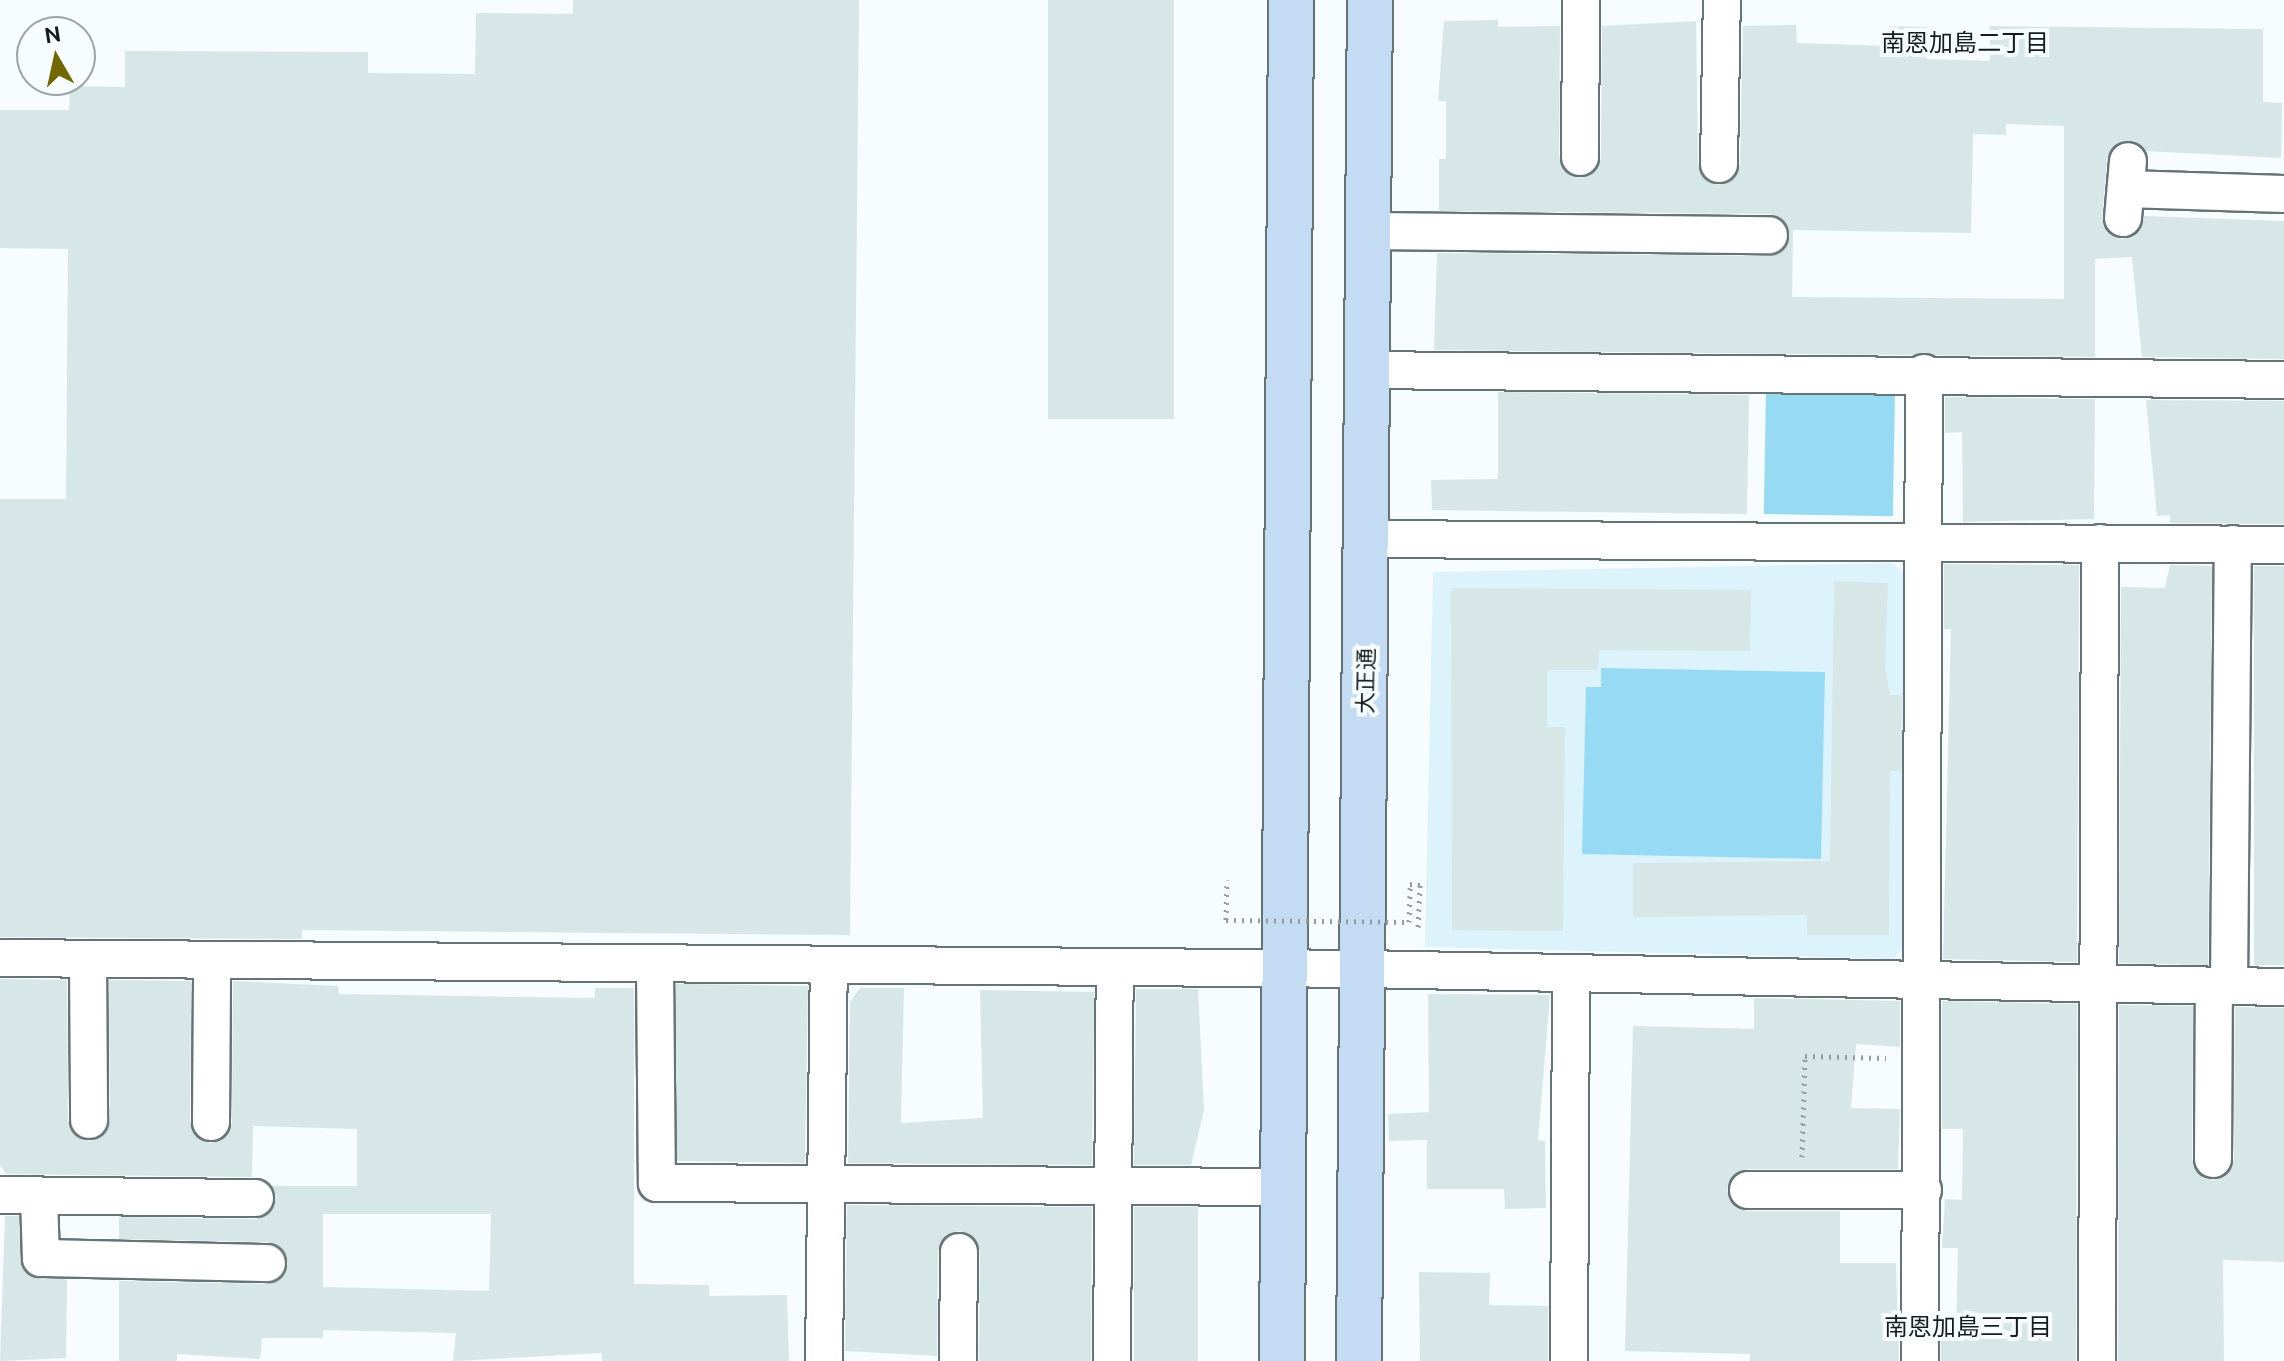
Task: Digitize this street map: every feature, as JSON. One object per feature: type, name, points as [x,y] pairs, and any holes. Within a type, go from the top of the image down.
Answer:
[{"type":"main road","points":[[1282,1361],[1282,969],[1291,0]]},
{"type":"main road","name":"大正通","points":[[1359,1361],[1370,0]]},
{"type":"street","points":[[1580,157],[1581,0]]},
{"type":"street","points":[[1719,164],[1722,0]]},
{"type":"street","points":[[2126,189],[2284,194]]},
{"type":"street","points":[[1367,231],[1769,235]]},
{"type":"street","points":[[1367,370],[1924,373],[2284,380]]},
{"type":"street","points":[[1920,1361],[1927,982],[1922,541],[1924,373]]},
{"type":"street","points":[[1367,539],[2284,545]]},
{"type":"street","points":[[2097,1361],[2100,543]]},
{"type":"street","points":[[2213,1159],[2222,986],[2233,544]]},
{"type":"street","points":[[0,958],[1361,969],[2284,987]]},
{"type":"street","points":[[88,959],[89,1120]]},
{"type":"street","points":[[211,1122],[212,961]]},
{"type":"street","points":[[655,965],[657,1183],[826,1187],[1283,1187]]},
{"type":"street","points":[[824,1361],[829,966]]},
{"type":"street","points":[[1112,1361],[1115,968]]},
{"type":"street","points":[[1569,1361],[1571,973]]},
{"type":"street","points":[[1748,1190],[1923,1190]]},
{"type":"street","points":[[0,1195],[255,1198]]},
{"type":"street","points":[[39,1196],[41,1258],[267,1263]]},
{"type":"street","points":[[958,1361],[959,1252]]},
{"type":"path","points":[[1227,880],[1226,920],[1409,922],[1410,884],[1420,885],[1418,929]]},
{"type":"path","points":[[1801,1190],[1805,1056],[1925,1058]]},
{"type":"shaded area","points":[[1766,390],[1895,392],[1893,516],[1764,514]]},
{"type":"shaded area","points":[[1892,563],[1904,572],[1902,949],[1894,959],[1425,947],[1433,572]]},
{"type":"shaded area","points":[[1601,668],[1825,672],[1821,859],[1582,854],[1586,687],[1601,687]]},
{"type":"building","points":[[573,0],[859,0],[850,935],[302,930],[302,939],[0,937],[0,499],[66,499],[68,249],[0,248],[0,110],[69,110],[70,96],[96,96],[96,86],[125,87],[125,51],[368,52],[368,73],[475,74],[476,13],[573,14]]},
{"type":"building","points":[[1048,0],[1174,0],[1174,419],[1048,419]]},
{"type":"building","points":[[1498,20],[1498,27],[1560,26],[1559,157],[1579,178],[1591,175],[1601,158],[1602,26],[1696,21],[1698,164],[1708,182],[1719,185],[1740,164],[1743,26],[1796,25],[1797,43],[1889,46],[1889,26],[1927,27],[1927,59],[1990,61],[1990,26],[2263,29],[2263,102],[2282,103],[2281,158],[2146,151],[2120,142],[2107,159],[2102,217],[2110,235],[2122,239],[2140,231],[2144,216],[2284,221],[2284,359],[2142,357],[2132,257],[2095,259],[2095,357],[1434,350],[1437,253],[1769,256],[1790,236],[1787,224],[1769,214],[1439,211],[1439,159],[1446,159],[1446,101],[1438,101],[1444,21]],"holes":[[[2006,124],[2064,126],[2064,299],[1792,297],[1793,230],[1971,233],[1973,134],[2006,135]]]},
{"type":"building","points":[[1498,392],[1749,395],[1747,514],[1432,510],[1431,480],[1498,479]]},
{"type":"building","points":[[1945,397],[2095,399],[2094,519],[1963,522],[1962,432],[1945,433]]},
{"type":"building","points":[[2146,400],[2284,401],[2284,524],[2170,523],[2170,515],[2157,516]]},
{"type":"building","points":[[1944,564],[2079,565],[2077,962],[1943,959],[1951,629],[1944,629]]},
{"type":"building","points":[[2170,565],[2212,566],[2208,965],[2119,963],[2121,587],[2165,588]]},
{"type":"building","points":[[2254,566],[2284,566],[2284,965],[2254,965]]},
{"type":"building","points":[[1834,581],[1888,583],[1885,666],[1890,695],[1902,695],[1901,771],[1890,771],[1889,935],[1807,935],[1807,915],[1633,917],[1633,863],[1830,861]]},
{"type":"building","points":[[1451,588],[1751,590],[1750,651],[1599,650],[1598,670],[1547,670],[1547,727],[1565,727],[1563,931],[1452,930]]},
{"type":"building","points":[[0,979],[67,980],[68,1121],[88,1141],[100,1138],[110,1121],[109,980],[191,981],[190,1122],[210,1143],[222,1140],[232,1123],[233,981],[338,986],[339,994],[595,998],[595,988],[634,988],[634,1284],[709,1285],[709,1296],[787,1295],[789,1361],[602,1361],[602,1353],[453,1361],[456,1333],[323,1330],[323,1338],[262,1338],[260,1359],[177,1354],[177,1361],[119,1361],[119,1281],[267,1284],[284,1275],[288,1263],[267,1242],[119,1239],[119,1217],[256,1219],[273,1208],[272,1186],[357,1186],[357,1129],[253,1126],[252,1177],[6,1174],[0,1165]],"holes":[[[323,1214],[491,1214],[489,1291],[323,1287]]]},
{"type":"building","points":[[676,984],[808,986],[805,1163],[673,1161]]},
{"type":"building","points":[[860,988],[904,988],[901,1123],[983,1118],[980,990],[1094,992],[1092,1165],[848,1163],[850,1002]]},
{"type":"building","points":[[1136,989],[1198,989],[1204,1110],[1191,1165],[1134,1165]]},
{"type":"building","points":[[1428,994],[1550,995],[1538,1140],[1545,1141],[1546,1208],[1505,1209],[1504,1189],[1427,1189],[1427,1140],[1389,1141],[1388,1114],[1429,1112]]},
{"type":"building","points":[[1754,998],[1900,1001],[1900,1047],[1856,1044],[1851,1108],[1900,1109],[1898,1169],[1748,1169],[1727,1189],[1730,1201],[1747,1211],[1840,1211],[1840,1263],[1896,1263],[1899,1361],[1750,1361],[1750,1354],[1625,1351],[1633,1026],[1754,1029]]},
{"type":"building","points":[[1942,1001],[2077,1004],[2076,1361],[1941,1361],[1941,1332],[1956,1333],[1958,1248],[1942,1248],[1945,1199],[1962,1200],[1963,1129],[1942,1129]]},
{"type":"building","points":[[2119,1005],[2193,1006],[2192,1159],[2212,1180],[2224,1177],[2234,1160],[2235,1007],[2284,1008],[2284,1262],[2223,1260],[2224,1361],[2118,1361]]},
{"type":"building","points":[[847,1205],[1092,1207],[1091,1361],[979,1361],[980,1251],[960,1231],[948,1234],[938,1251],[937,1356],[845,1351]]},
{"type":"building","points":[[1134,1207],[1198,1207],[1198,1361],[1134,1361]]},
{"type":"building","points":[[5,1216],[19,1216],[23,1269],[67,1280],[66,1358],[0,1361]]},
{"type":"building","points":[[1419,1272],[1490,1273],[1489,1305],[1548,1306],[1548,1361],[1420,1361]]},
{"type":"district","name":"南恩加島二丁目","points":[[1965,43]]},
{"type":"district","name":"南恩加島三丁目","points":[[1968,1327]]}]
